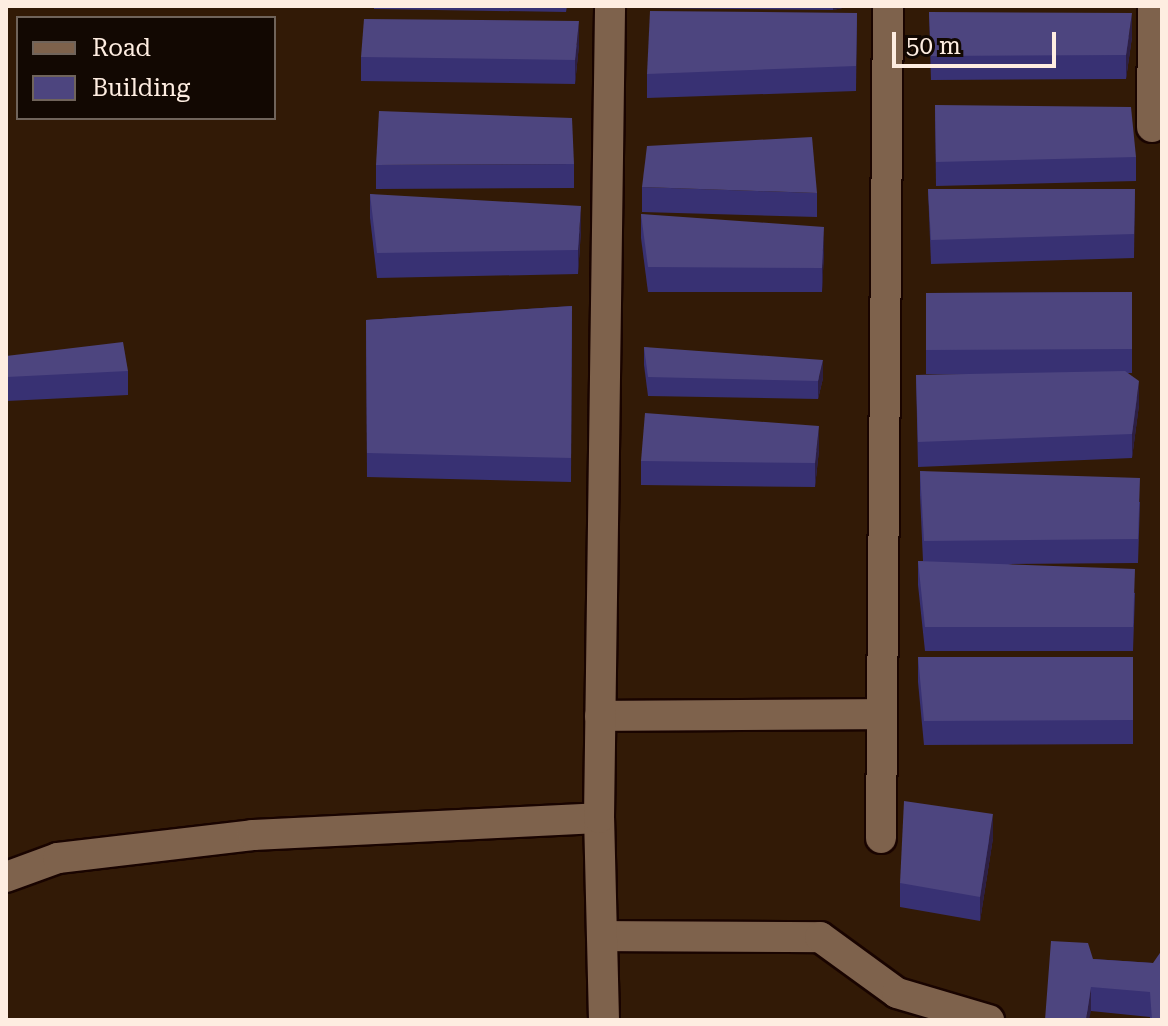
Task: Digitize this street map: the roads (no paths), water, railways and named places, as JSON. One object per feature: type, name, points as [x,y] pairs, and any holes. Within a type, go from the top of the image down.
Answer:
[{"type":"street","points":[[604,1020],[599,818],[610,6]]},
{"type":"street","points":[[881,838],[888,6]]},
{"type":"street","points":[[1152,127],[1153,6]]},
{"type":"street","points":[[600,716],[882,714]]},
{"type":"street","points":[[6,877],[58,858],[253,835],[599,818]]},
{"type":"street","points":[[602,936],[820,937],[856,958],[897,993],[989,1020]]}]
